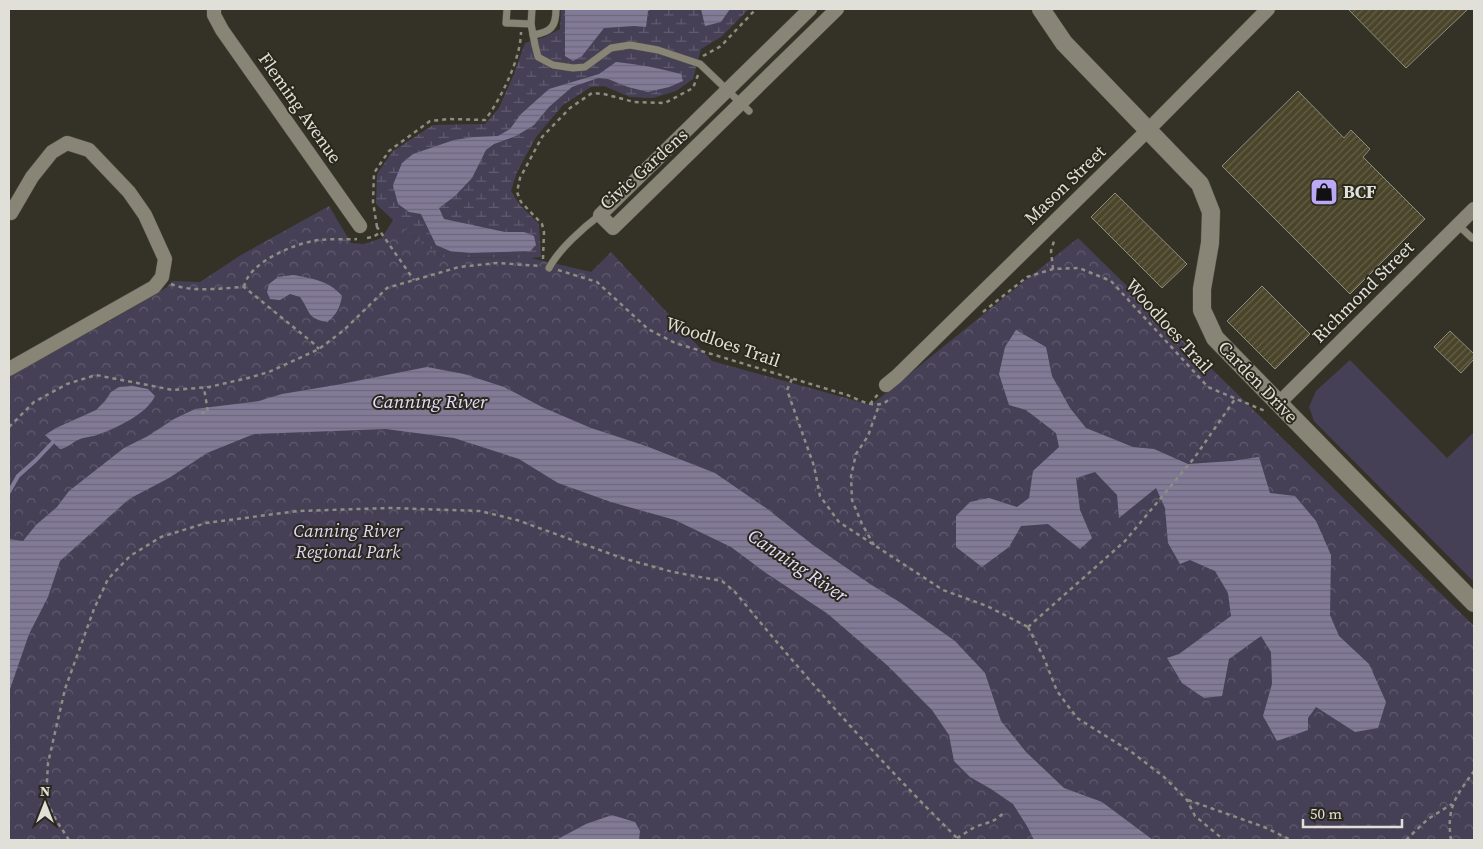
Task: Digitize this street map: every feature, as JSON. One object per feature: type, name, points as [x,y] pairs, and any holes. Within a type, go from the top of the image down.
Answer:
[{"type":"street","name":"Fleming Avenue","points":[[214,9],[214,15],[222,30],[361,234]]},
{"type":"street","name":"Civic Gardens","points":[[810,9],[600,215],[613,228],[745,107],[838,9]]},
{"type":"street","name":"Carden Drive","points":[[1041,9],[1064,43],[1200,184],[1212,212],[1210,243],[1202,289],[1202,310],[1215,338],[1272,407],[1474,603]]},
{"type":"street","name":"Mason Street","points":[[889,390],[897,376],[1148,130],[1268,9]]},
{"type":"street","points":[[9,369],[154,287],[162,277],[165,259],[145,215],[129,192],[89,150],[68,143],[52,152],[32,177],[11,213]]},
{"type":"street","name":"Richmond Street","points":[[1272,407],[1474,209]]},
{"type":"lane","points":[[507,9],[506,24],[532,24]]},
{"type":"lane","points":[[532,9],[533,35],[538,56],[553,65],[573,68],[585,67],[611,48],[630,45],[658,50],[700,64],[745,107]]},
{"type":"lane","points":[[533,35],[544,33],[553,28],[556,9]]},
{"type":"lane","points":[[546,267],[585,226],[600,215]]},
{"type":"lane","points":[[1458,225],[1472,238]]},
{"type":"path","points":[[546,267],[542,224],[520,202],[517,192],[520,178],[542,137],[570,108],[592,93],[604,94],[634,102],[665,103],[693,88],[703,56],[721,46],[756,9]]},
{"type":"path","points":[[414,280],[377,227],[373,202],[374,174],[389,151],[430,121],[485,120],[496,106],[516,59],[521,40],[520,24]]},
{"type":"path","points":[[1053,223],[1058,230],[1051,251],[1053,269]]},
{"type":"path","points":[[244,287],[245,282],[254,270],[271,257],[314,240],[361,234],[377,227]]},
{"type":"path","points":[[361,234],[374,237],[380,232]]},
{"type":"path","name":"Woodloes Trail","points":[[9,427],[34,402],[67,384],[96,375],[173,390],[204,388],[268,372],[319,349],[344,330],[387,288],[459,267],[497,263],[546,267],[597,282],[648,329],[675,343],[847,395],[870,404],[879,405]]},
{"type":"path","name":"Woodloes Trail","points":[[981,313],[1027,277],[1053,269],[1079,268],[1111,281],[1208,387],[1235,399],[1272,407]]},
{"type":"path","points":[[162,277],[173,285],[186,288],[226,289],[244,287],[319,349]]},
{"type":"path","points":[[792,379],[787,390],[814,466],[820,496],[839,522],[943,590],[987,606],[1028,627],[1044,658],[1057,691],[1077,718],[1133,753],[1164,777],[1187,800],[1195,816],[1224,840]]},
{"type":"path","points":[[201,413],[208,412],[204,388]]},
{"type":"path","points":[[875,546],[862,524],[852,500],[851,476],[856,454],[868,436],[879,405],[886,403],[889,390]]},
{"type":"path","points":[[1028,627],[1124,541],[1195,457],[1235,399]]},
{"type":"path","points":[[69,840],[46,800],[48,763],[65,689],[94,608],[108,579],[130,556],[161,537],[206,523],[298,512],[390,508],[480,511],[517,520],[622,558],[673,572],[722,581],[735,592],[843,718],[906,787],[958,839],[975,827],[989,824],[1004,811]]},
{"type":"path","points":[[1451,840],[1449,831],[1452,804],[1474,771]]},
{"type":"path","points":[[1187,800],[1264,827],[1291,840]]},
{"type":"path","points":[[1406,840],[1428,819],[1452,804]]},
{"type":"green space","points":[[561,9],[749,9],[721,37],[701,49],[693,79],[676,91],[653,98],[630,97],[604,86],[591,87],[563,105],[536,137],[517,172],[511,191],[519,204],[539,224],[541,257],[441,257],[393,220],[376,204],[377,174],[393,151],[433,125],[485,124],[499,108],[525,43],[545,37],[560,29]]},
{"type":"green space","name":"Canning River Regional Park","points":[[329,206],[351,243],[364,244],[382,238],[393,220],[441,257],[531,258],[591,272],[611,252],[712,361],[871,405],[1078,238],[1474,626],[1474,840],[9,840],[9,374],[108,322],[166,288],[172,281],[200,282],[241,255]]},
{"type":"green space","points":[[1350,360],[1447,458],[1474,432],[1474,582],[1314,421],[1309,407],[1316,391]]},
{"type":"water","points":[[565,9],[652,9],[648,11],[646,27],[604,28],[582,56],[573,61],[565,56]]},
{"type":"water","points":[[701,9],[730,9],[721,22],[705,26]]},
{"type":"water","points":[[616,62],[648,66],[681,74],[683,81],[669,87],[648,92],[608,79],[598,78],[572,87],[549,107],[534,125],[516,136],[494,144],[486,150],[472,178],[455,196],[439,208],[444,219],[505,232],[524,232],[534,236],[536,245],[530,251],[470,253],[450,251],[436,245],[421,214],[409,212],[398,204],[393,185],[402,163],[413,154],[454,140],[498,136],[510,129],[521,114],[549,89],[599,74]]},
{"type":"water","points":[[293,275],[326,284],[342,296],[338,310],[327,322],[315,319],[300,297],[290,294],[280,300],[270,299],[267,292],[269,284],[278,277]]},
{"type":"water","points":[[1016,330],[1046,347],[1052,376],[1070,408],[1086,428],[1133,447],[1154,449],[1188,464],[1259,457],[1270,493],[1295,496],[1316,521],[1331,555],[1330,615],[1339,636],[1369,664],[1386,702],[1378,728],[1355,732],[1316,707],[1308,718],[1308,730],[1277,741],[1263,716],[1272,684],[1271,652],[1261,636],[1229,659],[1222,696],[1204,698],[1182,683],[1167,658],[1179,654],[1231,616],[1228,593],[1215,571],[1190,560],[1180,564],[1168,543],[1165,508],[1156,488],[1119,518],[1117,495],[1095,472],[1076,478],[1080,510],[1092,538],[1080,549],[1048,524],[1021,526],[1009,547],[982,567],[956,547],[956,516],[970,502],[989,498],[1017,507],[1029,498],[1033,471],[1059,447],[1056,433],[1026,410],[1009,405],[999,374],[1005,347]]},
{"type":"water","name":"Canning River","points":[[427,367],[464,374],[504,387],[542,407],[591,428],[646,446],[715,473],[766,508],[813,545],[955,641],[985,673],[1001,721],[1026,752],[1064,788],[1102,802],[1153,840],[1034,840],[1013,804],[970,777],[954,761],[949,735],[932,710],[888,666],[828,614],[766,573],[731,547],[675,520],[611,502],[558,483],[519,459],[454,438],[386,429],[254,434],[207,453],[169,478],[129,499],[60,561],[48,597],[29,634],[9,692],[9,539],[23,541],[36,525],[57,507],[69,491],[124,448],[195,409],[259,401],[282,394]]},
{"type":"water","points":[[133,386],[148,389],[155,396],[145,409],[130,420],[113,429],[80,439],[60,449],[45,435],[96,410],[111,392],[119,387]]},
{"type":"water","points":[[612,815],[635,822],[640,831],[639,840],[556,840],[586,824]]},
{"type":"building","points":[[1348,9],[1468,9],[1406,68]]},
{"type":"building","name":"BCF","points":[[1298,91],[1344,138],[1351,130],[1370,149],[1363,157],[1425,219],[1350,294],[1222,166]]},
{"type":"building","points":[[1115,193],[1187,264],[1162,288],[1091,217]]},
{"type":"building","points":[[1262,286],[1310,334],[1275,369],[1227,321]]},
{"type":"building","points":[[1450,331],[1474,354],[1474,359],[1461,373],[1434,347]]},
{"type":"waterway","points":[[9,492],[18,476],[53,442]]},
{"type":"place","name":"BCF","points":[[1324,192]]}]
